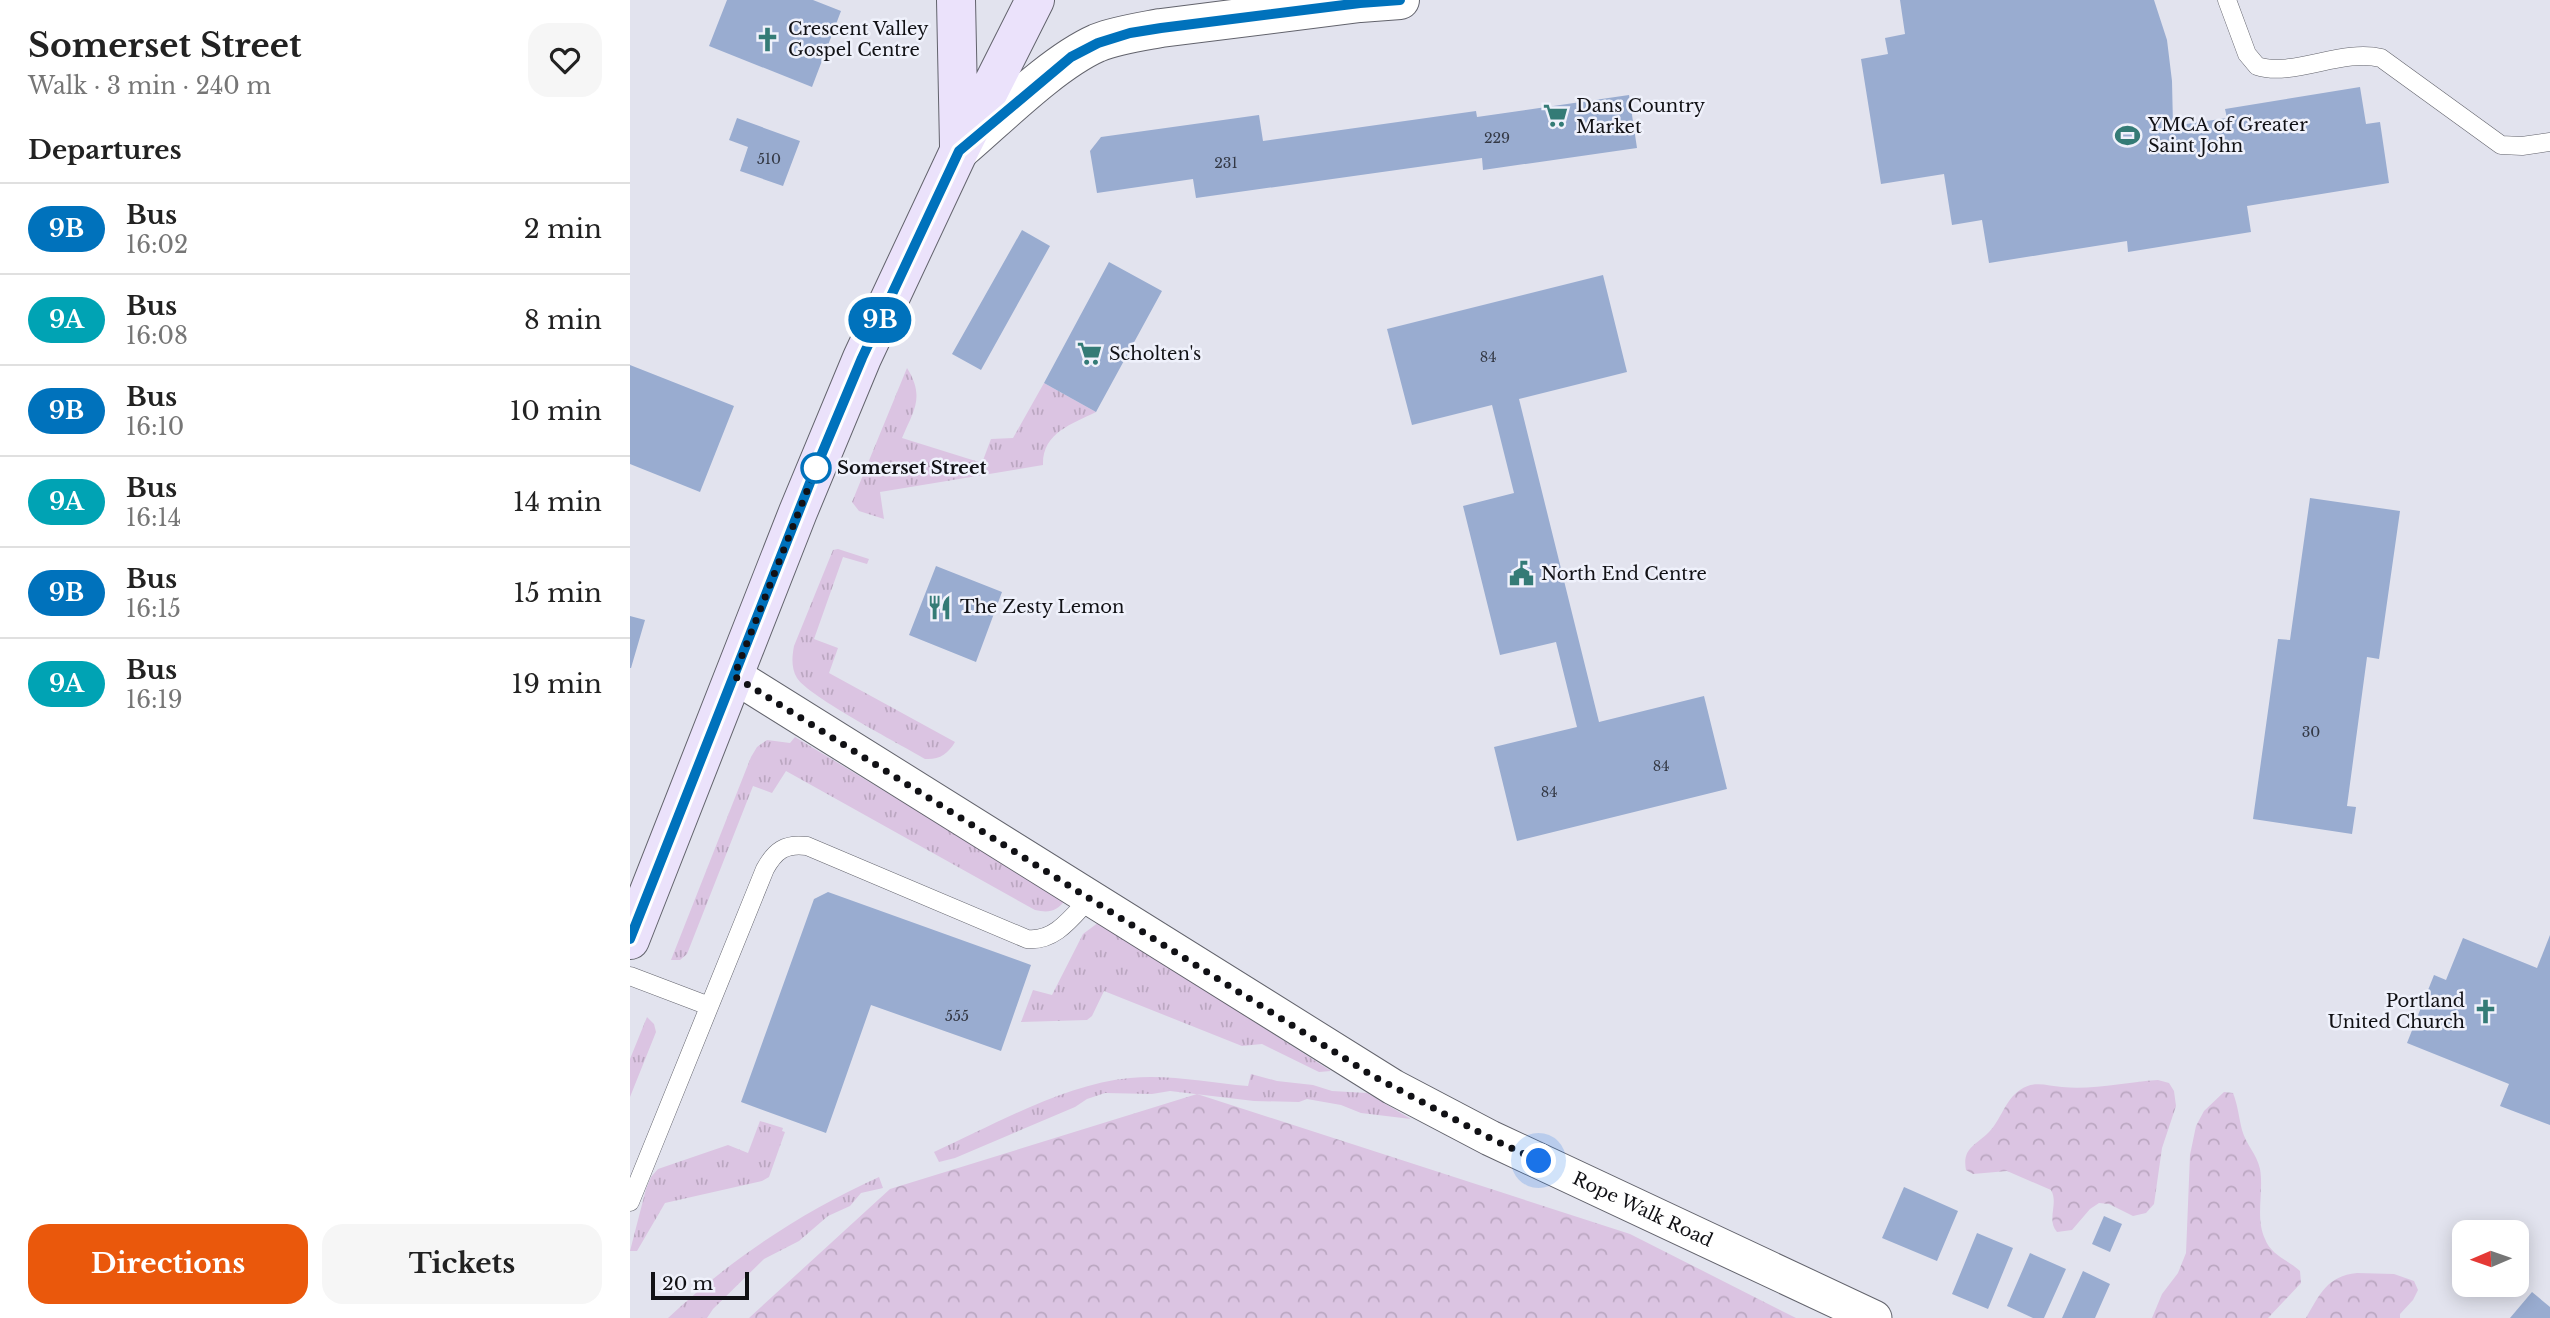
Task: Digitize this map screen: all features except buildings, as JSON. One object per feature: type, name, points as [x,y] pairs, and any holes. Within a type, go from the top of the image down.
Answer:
[{"type":"main road","points":[[956,0],[959,151]]},
{"type":"main road","points":[[630,940],[798,512],[862,358],[959,151],[1035,0]]},
{"type":"street","points":[[1313,0],[1400,0]]},
{"type":"street","points":[[959,151],[1071,57],[1098,43],[1130,33],[1356,1]]},
{"type":"street","name":"Rope Walk Road","points":[[734,676],[1357,1066],[1417,1100],[1490,1138],[1874,1318]]},
{"type":"lane","points":[[2227,0],[2248,54],[2257,66],[2274,68],[2362,55],[2381,58],[2501,145],[2522,146],[2550,142]]},
{"type":"lane","points":[[630,1202],[765,869],[778,850],[787,846],[807,846],[1027,939],[1044,939],[1052,934],[1090,898]]},
{"type":"lane","points":[[630,976],[709,1006]]},
{"type":"green space","points":[[907,368],[916,387],[916,403],[902,438],[982,463],[991,439],[1013,438],[1044,383],[1096,412],[1053,437],[1047,445],[1043,465],[880,492],[884,519],[859,511],[852,502]]},
{"type":"green space","points":[[838,549],[869,559],[867,564],[843,557],[814,639],[838,648],[829,673],[955,742],[943,755],[925,759],[819,697],[797,678],[792,662],[794,646],[833,550]]},
{"type":"green space","points":[[795,737],[1065,900],[1052,911],[1035,910],[786,771],[772,793],[753,786],[687,954],[680,960],[671,960],[751,757],[757,747],[767,740],[790,743]]},
{"type":"green space","points":[[1099,922],[1331,1071],[1319,1072],[1262,1044],[1242,1046],[1104,991],[1092,1016],[1087,1020],[1021,1022],[1033,990],[1052,995],[1083,934]]},
{"type":"green space","points":[[647,1017],[654,1024],[656,1032],[630,1097],[630,1059]]},
{"type":"green space","points":[[1251,1074],[1332,1091],[1367,1093],[1411,1119],[1361,1113],[1341,1105],[1307,1099],[1299,1102],[1254,1101],[1170,1091],[1152,1094],[1105,1093],[955,1158],[939,1162],[934,1152],[1030,1107],[1080,1088],[1130,1078],[1160,1077],[1248,1086]]},
{"type":"green space","points":[[2158,1080],[2169,1083],[2174,1091],[2176,1106],[2162,1148],[2154,1204],[2146,1213],[2133,1216],[2109,1204],[2099,1203],[2090,1209],[2072,1230],[2057,1232],[2053,1222],[2054,1201],[2051,1190],[2007,1171],[1973,1174],[1966,1170],[1968,1152],[1989,1132],[2015,1094],[2025,1087],[2041,1084],[2086,1087]]},
{"type":"green space","points":[[2224,1092],[2233,1093],[2244,1135],[2259,1164],[2260,1214],[2265,1239],[2276,1253],[2300,1271],[2301,1283],[2268,1318],[2152,1318],[2162,1294],[2178,1273],[2186,1253],[2190,1155],[2196,1126],[2204,1111]]},
{"type":"green space","points":[[1197,1094],[1630,1234],[1796,1318],[749,1318],[890,1189]]},
{"type":"green space","points":[[760,1121],[783,1128],[782,1131],[785,1132],[769,1177],[762,1181],[665,1203],[637,1251],[630,1251],[646,1189],[658,1169],[728,1145],[748,1153]]},
{"type":"green space","points":[[879,1177],[883,1188],[861,1193],[850,1206],[828,1216],[799,1241],[764,1259],[707,1318],[668,1318],[716,1276],[768,1239],[822,1206]]},
{"type":"green space","points":[[2357,1273],[2394,1274],[2414,1281],[2418,1290],[2400,1314],[2400,1318],[2306,1318],[2320,1294],[2331,1282]]},
{"type":"bus line","name":"9B","points":[[630,939],[815,470],[862,358],[959,151],[1071,57],[1098,43],[1130,33],[1161,28],[1400,0]]},
{"type":"place","name":"Crescent Valley Gospel Centre","points":[[768,39]]},
{"type":"place","name":"Dans Country Market","points":[[1556,116]]},
{"type":"place","name":"YMCA of Greater Saint John","points":[[2128,135]]},
{"type":"place","name":"Scholten's","points":[[1089,354]]},
{"type":"place","name":"Somerset Street","points":[[816,468]]},
{"type":"place","name":"North End Centre","points":[[1521,574]]},
{"type":"place","name":"The Zesty Lemon","points":[[940,607]]},
{"type":"place","name":"Portland United Church","points":[[2485,1011]]},
{"type":"route","points":[[816,468],[734,676],[1373,1076],[1539,1161]]}]
